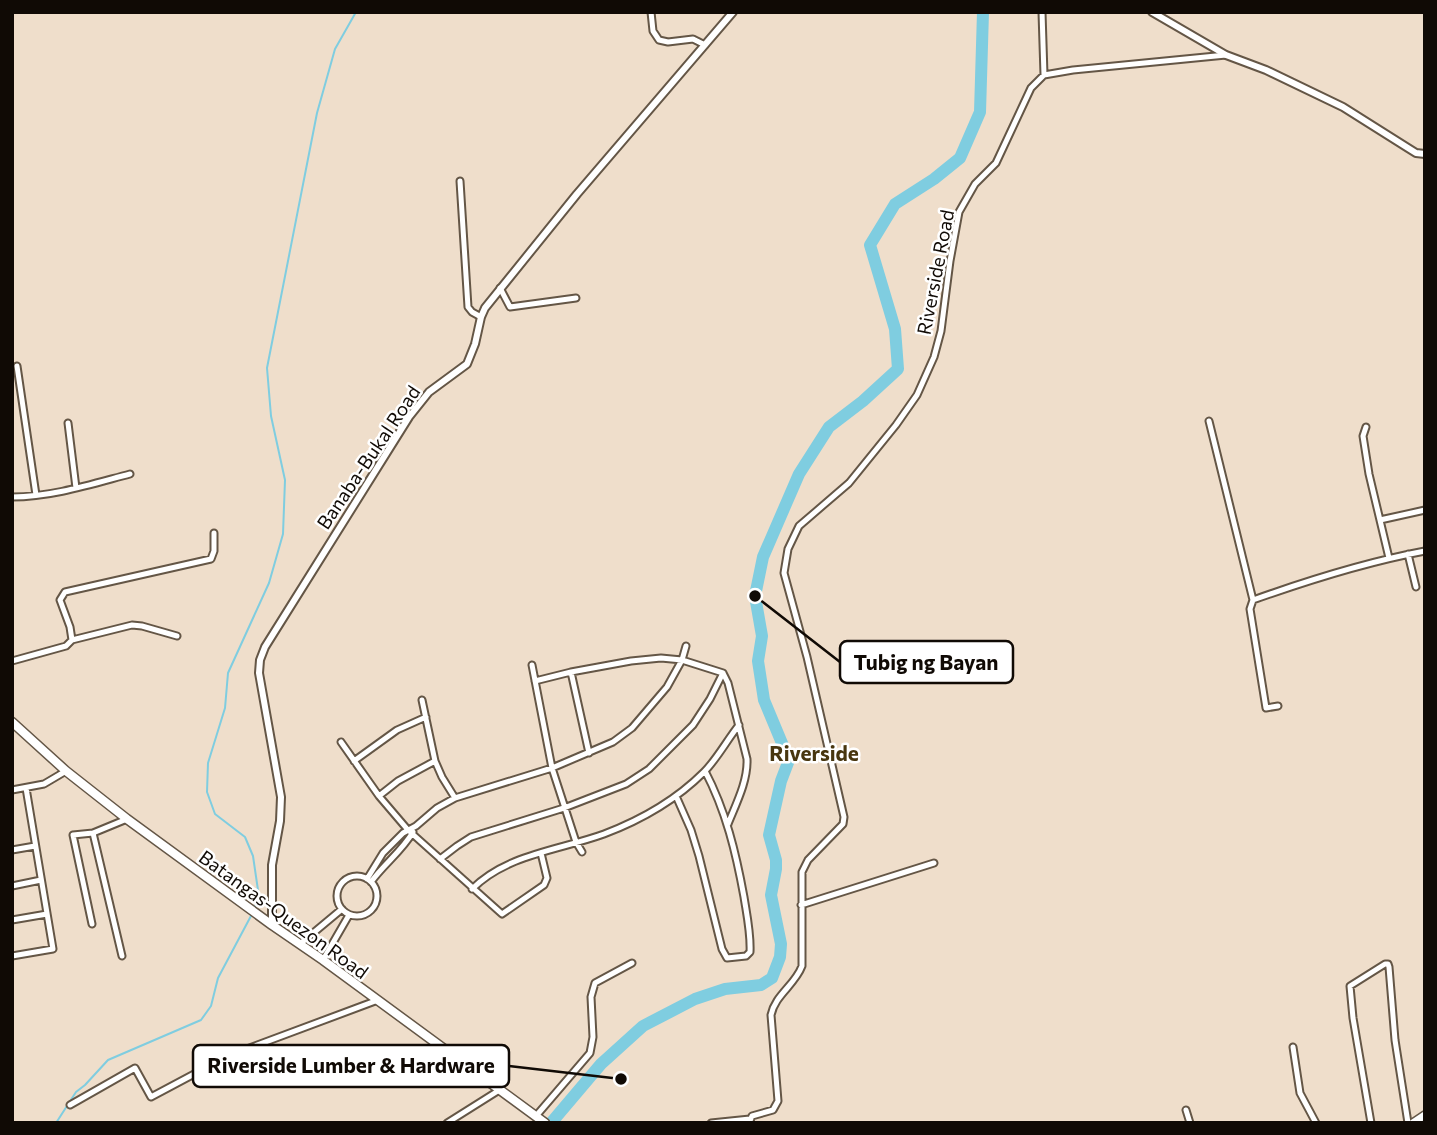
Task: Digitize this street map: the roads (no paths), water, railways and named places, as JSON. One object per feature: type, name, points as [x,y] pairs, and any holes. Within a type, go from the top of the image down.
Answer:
[{"type":"main road","name":"Batangas-Quezon Road","points":[[12,722],[66,771],[127,819],[541,1120]]},
{"type":"main road","points":[[1410,1123],[1425,1115]]},
{"type":"street","points":[[651,12],[653,31],[659,40],[668,42],[693,39],[705,45]]},
{"type":"street","name":"Banaba-Bukal Road","points":[[272,925],[272,865],[280,821],[281,797],[259,673],[265,647],[409,417],[429,391],[467,364],[485,307],[577,194],[733,12]]},
{"type":"street","points":[[1042,12],[1044,75],[1226,55]]},
{"type":"street","points":[[1152,12],[1226,55],[1266,70],[1343,107],[1416,153],[1425,154]]},
{"type":"street","name":"Riverside Road","points":[[749,1121],[755,1115],[773,1110],[778,1101],[771,1015],[775,1002],[798,976],[802,965],[802,872],[808,860],[843,824],[844,817],[807,657],[784,573],[788,549],[799,526],[849,484],[897,425],[917,395],[934,358],[941,331],[959,212],[975,184],[996,163],[1031,88],[1044,75]]},
{"type":"street","points":[[460,181],[468,307],[481,317]]},
{"type":"street","points":[[500,288],[510,307],[576,298]]},
{"type":"street","points":[[17,366],[36,495]]},
{"type":"street","points":[[1209,421],[1253,600],[1250,609],[1266,708],[1278,706]]},
{"type":"street","points":[[68,423],[76,488]]},
{"type":"street","points":[[1366,427],[1363,436],[1367,461],[1389,558]]},
{"type":"street","points":[[12,497],[29,497],[76,488],[130,474]]},
{"type":"street","points":[[1380,520],[1425,509]]},
{"type":"street","points":[[72,640],[71,627],[60,600],[65,592],[211,559],[214,533]]},
{"type":"street","points":[[1253,600],[1307,581],[1425,551]]},
{"type":"street","points":[[1408,554],[1416,587]]},
{"type":"street","points":[[12,661],[66,646],[72,640],[120,626],[142,626],[177,636]]},
{"type":"street","points":[[369,880],[389,863],[410,832],[437,808],[455,798],[552,768],[589,753],[613,742],[632,728],[667,687],[682,660],[686,646]]},
{"type":"street","points":[[535,681],[631,661],[662,658],[682,660],[723,673],[728,683],[748,768],[728,825]]},
{"type":"street","points":[[532,665],[552,768],[576,842],[582,852]]},
{"type":"street","points":[[571,672],[589,753]]},
{"type":"street","points":[[440,859],[471,838],[564,808],[626,784],[649,769],[693,725],[723,673]]},
{"type":"street","points":[[422,700],[435,761],[455,798]]},
{"type":"street","points":[[354,761],[397,730],[426,717]]},
{"type":"street","points":[[472,889],[497,869],[639,819],[676,796],[705,771],[739,725]]},
{"type":"street","points":[[341,742],[379,796],[410,832],[502,914],[544,886],[547,878],[541,853]]},
{"type":"street","points":[[379,796],[416,770],[435,761]]},
{"type":"street","points":[[12,790],[44,784],[66,771]]},
{"type":"street","points":[[676,796],[699,856],[722,949],[727,958],[746,956],[750,952],[751,938],[737,858],[728,825],[705,771]]},
{"type":"street","points":[[12,956],[53,949],[26,788]]},
{"type":"street","points":[[92,924],[73,835],[93,833],[127,819]]},
{"type":"street","points":[[369,880],[383,853],[403,833],[410,832]]},
{"type":"street","points":[[93,833],[122,956]]},
{"type":"street","points":[[12,850],[35,846]]},
{"type":"street","points":[[391,846],[397,851]]},
{"type":"street","points":[[801,905],[934,863]]},
{"type":"street","points":[[358,876],[369,880],[377,897],[373,909],[362,916],[349,915],[339,904],[337,893],[342,883],[358,876]]},
{"type":"street","points":[[12,886],[41,880]]},
{"type":"street","points":[[300,944],[342,909]]},
{"type":"street","points":[[12,920],[47,914]]},
{"type":"street","points":[[323,960],[349,915]]},
{"type":"street","points":[[541,1120],[590,1053],[593,1037],[591,997],[595,982],[632,963]]},
{"type":"street","points":[[1371,1123],[1350,986],[1385,964],[1389,967],[1395,1040],[1410,1123]]},
{"type":"street","points":[[70,1105],[135,1068],[151,1097],[228,1056],[377,1000]]},
{"type":"street","points":[[1293,1048],[1300,1093],[1316,1123]]},
{"type":"street","points":[[447,1123],[501,1089]]},
{"type":"street","points":[[1186,1110],[1190,1123]]},
{"type":"street","points":[[711,1123],[749,1121]]},
{"type":"waterway","points":[[254,909],[259,897],[253,856],[245,837],[215,814],[207,792],[208,763],[225,708],[228,673],[269,583],[283,534],[285,480],[271,416],[267,368],[317,113],[335,49],[356,12]]},
{"type":"waterway","points":[[551,1123],[601,1064],[643,1026],[695,999],[725,989],[761,985],[772,978],[780,957],[781,944],[771,895],[776,860],[769,835],[781,781],[789,760],[764,700],[758,661],[762,636],[755,596],[763,557],[799,474],[829,427],[898,369],[895,329],[870,245],[895,204],[934,179],[960,158],[980,112],[983,12]]},
{"type":"waterway","points":[[56,1123],[76,1092],[108,1060],[201,1020],[211,1006],[218,978],[252,914]]},
{"type":"place","name":"Tubig ng Bayan","points":[[755,596]]},
{"type":"place","name":"Riverside Lumber & Hardware","points":[[621,1079]]},
{"type":"district","name":"Riverside","points":[[814,752]]}]
